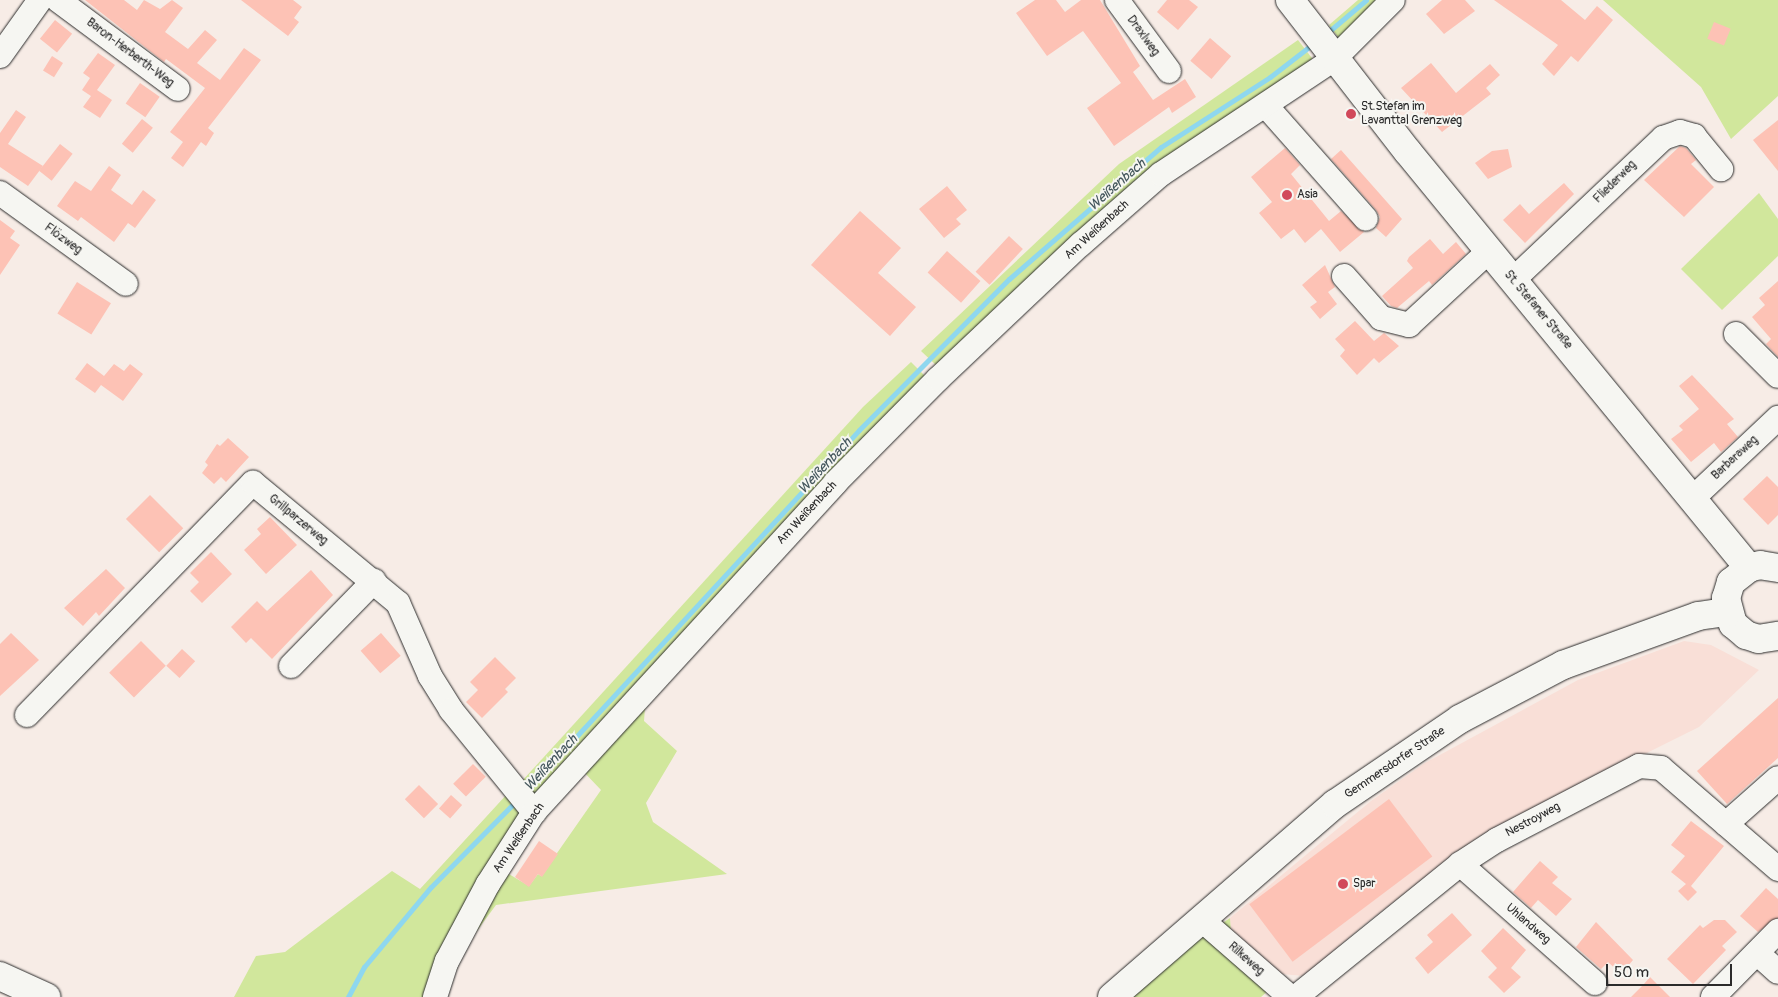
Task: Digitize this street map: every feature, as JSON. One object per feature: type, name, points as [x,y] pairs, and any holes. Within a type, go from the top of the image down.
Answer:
[{"type":"main road","name":"St. Stefaner Straße","points":[[1290,0],[1325,47],[1489,251],[1693,498],[1748,568]]},
{"type":"main road","points":[[1778,568],[1760,565],[1748,568],[1731,582],[1726,598],[1727,612],[1733,624],[1746,635],[1758,639],[1778,636]]},
{"type":"main road","name":"Gemmersdorfer Straße","points":[[1112,997],[1203,921],[1335,804],[1460,720],[1563,665],[1698,616],[1727,612]]},
{"type":"main road","points":[[0,976],[46,997]]},
{"type":"street","points":[[0,56],[40,0]]},
{"type":"street","name":"Baron-Herberth-Weg","points":[[58,0],[178,89]]},
{"type":"street","name":"Draxlweg","points":[[1117,0],[1170,71]]},
{"type":"street","name":"Am Weißenbach","points":[[435,997],[447,961],[488,884],[533,810],[835,483],[938,378],[1161,174],[1267,107],[1325,47],[1393,0]]},
{"type":"street","points":[[1267,107],[1366,219]]},
{"type":"street","name":"Fliederweg","points":[[1514,280],[1663,138],[1680,132],[1694,136],[1721,169]]},
{"type":"street","name":"Flözweg","points":[[0,193],[126,284]]},
{"type":"street","points":[[1344,276],[1381,318],[1409,325],[1489,251]]},
{"type":"street","points":[[1736,334],[1778,376]]},
{"type":"street","name":"Barbaraweg","points":[[1693,498],[1778,418]]},
{"type":"street","name":"Grillparzerweg","points":[[28,715],[253,483],[374,581],[398,603],[407,617],[430,676],[451,710],[533,810]]},
{"type":"street","points":[[291,666],[374,581]]},
{"type":"street","name":"Nestroyweg","points":[[1296,997],[1460,864],[1497,840],[1638,766],[1662,768],[1778,869]]},
{"type":"street","points":[[1726,824],[1778,778]]},
{"type":"street","name":"Uhlandweg","points":[[1460,864],[1595,983]]},
{"type":"street","name":"Rilkeweg","points":[[1203,921],[1290,997]]},
{"type":"street","points":[[1714,997],[1778,931]]},
{"type":"street","points":[[1756,953],[1778,972]]},
{"type":"shaded area","points":[[1684,641],[1711,645],[1759,670],[1699,727],[1480,836],[1365,924],[1305,976],[1281,974],[1231,932],[1230,918],[1371,801],[1425,763],[1578,680]]},
{"type":"green space","points":[[1358,0],[1381,0],[1341,41],[1329,25]]},
{"type":"green space","points":[[1603,0],[1778,0],[1778,96],[1731,139],[1701,87]]},
{"type":"green space","points":[[1298,40],[1315,62],[937,366],[921,351],[1119,164]]},
{"type":"green space","points":[[1759,193],[1778,219],[1778,256],[1722,310],[1681,269]]},
{"type":"green space","points":[[911,362],[926,377],[538,794],[532,793],[522,781],[863,407]]},
{"type":"green space","points":[[645,708],[644,721],[677,751],[646,803],[653,822],[727,874],[496,905],[465,947],[504,871],[529,886],[538,874],[541,876],[601,790],[581,769]]},
{"type":"green space","points":[[508,793],[522,812],[428,997],[234,997],[256,956],[285,952],[392,871],[420,889]]},
{"type":"green space","points":[[1230,918],[1231,932],[1269,990],[1261,997],[1122,997],[1164,962]]},
{"type":"building","points":[[85,0],[124,0],[137,10],[144,0],[160,9],[172,0],[183,8],[165,32],[188,49],[205,30],[217,40],[197,63],[220,80],[244,48],[261,60],[208,128],[214,133],[206,146],[201,142],[183,167],[171,158],[183,142],[170,132],[205,88],[166,59],[164,62]]},
{"type":"building","points":[[241,0],[293,0],[302,7],[294,18],[299,22],[288,36]]},
{"type":"building","points":[[1035,0],[1056,0],[1065,12],[1081,0],[1100,0],[1140,66],[1133,72],[1153,100],[1185,79],[1196,97],[1172,113],[1169,107],[1114,146],[1087,108],[1121,83],[1083,31],[1047,56],[1016,13]]},
{"type":"building","points":[[1167,0],[1189,0],[1198,7],[1178,30],[1157,12]]},
{"type":"building","points":[[1442,0],[1465,0],[1475,11],[1444,34],[1426,14]]},
{"type":"building","points":[[1494,0],[1561,0],[1585,20],[1597,6],[1613,20],[1578,62],[1571,56],[1554,76],[1542,64],[1558,45]]},
{"type":"building","points":[[55,20],[72,34],[57,52],[40,39]]},
{"type":"building","points":[[1714,22],[1731,29],[1724,45],[1707,39]]},
{"type":"building","points":[[1210,38],[1231,56],[1211,79],[1190,61]]},
{"type":"building","points":[[98,53],[115,65],[97,90],[112,100],[100,118],[83,107],[91,96],[82,90],[90,78],[83,73]]},
{"type":"building","points":[[52,56],[63,63],[54,77],[43,70]]},
{"type":"building","points":[[1431,63],[1456,93],[1490,64],[1500,75],[1486,88],[1491,94],[1442,132],[1401,88]]},
{"type":"building","points":[[140,83],[160,97],[145,117],[126,103]]},
{"type":"building","points":[[16,110],[26,117],[8,144],[43,166],[28,186],[0,167],[0,133]]},
{"type":"building","points":[[142,119],[153,128],[133,153],[122,144]]},
{"type":"building","points":[[1778,120],[1778,171],[1753,140]]},
{"type":"building","points":[[60,144],[73,154],[52,181],[39,171]]},
{"type":"building","points":[[1680,146],[1686,148],[1696,160],[1691,164],[1714,187],[1684,217],[1644,180]]},
{"type":"building","name":"Asia","points":[[1285,148],[1300,165],[1291,174],[1329,221],[1341,211],[1364,232],[1340,252],[1321,229],[1305,243],[1294,229],[1281,239],[1259,213],[1272,202],[1251,177]]},
{"type":"building","points":[[1508,149],[1512,167],[1488,179],[1475,163],[1492,151]]},
{"type":"building","points":[[1341,150],[1402,219],[1386,237],[1376,228],[1380,217],[1376,210],[1331,159]]},
{"type":"building","points":[[109,166],[121,175],[111,190],[132,205],[143,190],[156,200],[135,228],[128,223],[114,242],[81,217],[78,221],[57,206],[75,181],[91,191]]},
{"type":"building","points":[[1564,183],[1574,194],[1525,243],[1503,220],[1520,204],[1529,214]]},
{"type":"building","points":[[947,186],[967,210],[956,219],[961,224],[944,238],[919,209]]},
{"type":"building","points":[[860,211],[901,248],[878,273],[916,307],[890,336],[811,265]]},
{"type":"building","points":[[0,220],[15,231],[10,238],[20,245],[0,275]]},
{"type":"building","points":[[1009,236],[1023,249],[989,285],[976,272]]},
{"type":"building","points":[[1430,239],[1443,254],[1456,242],[1466,254],[1432,285],[1429,281],[1397,308],[1391,306],[1382,296],[1413,268],[1407,261],[1409,257]]},
{"type":"building","points":[[947,251],[980,281],[961,303],[928,273]]},
{"type":"building","points":[[1325,265],[1335,287],[1328,292],[1337,304],[1320,319],[1310,307],[1317,302],[1302,285]]},
{"type":"building","points":[[1778,281],[1778,357],[1766,344],[1771,339],[1752,317],[1765,305],[1759,298]]},
{"type":"building","points":[[77,282],[111,303],[91,335],[57,313]]},
{"type":"building","points":[[1355,321],[1374,341],[1384,333],[1399,346],[1379,363],[1374,358],[1357,375],[1340,356],[1345,350],[1335,339]]},
{"type":"building","points":[[87,363],[104,376],[114,364],[124,371],[130,364],[143,374],[123,401],[101,385],[95,393],[75,379]]},
{"type":"building","points":[[1692,375],[1734,419],[1727,424],[1738,437],[1721,452],[1714,443],[1691,462],[1671,439],[1683,430],[1679,426],[1699,409],[1679,386]]},
{"type":"building","points":[[228,438],[249,457],[226,482],[221,477],[214,484],[202,473],[208,465],[205,462],[217,444],[220,446]]},
{"type":"building","points":[[1767,476],[1778,487],[1778,515],[1768,525],[1743,499]]},
{"type":"building","points":[[150,495],[183,528],[159,552],[126,519]]},
{"type":"building","points":[[270,517],[297,545],[266,574],[244,550],[261,534],[257,529]]},
{"type":"building","points":[[211,552],[232,574],[202,603],[190,591],[199,582],[190,573]]},
{"type":"building","points":[[106,569],[125,588],[99,616],[96,612],[83,626],[64,608]]},
{"type":"building","points":[[311,570],[333,595],[272,659],[251,638],[246,643],[231,627],[257,601],[267,611]]},
{"type":"building","points":[[11,633],[39,660],[0,696],[0,644]]},
{"type":"building","points":[[381,633],[401,656],[380,673],[361,651]]},
{"type":"building","points":[[141,641],[166,666],[134,698],[109,673]]},
{"type":"building","points":[[182,649],[195,661],[179,678],[166,666]]},
{"type":"building","points":[[495,657],[516,678],[505,689],[508,692],[482,718],[466,702],[478,690],[470,682]]},
{"type":"building","points":[[1778,698],[1778,758],[1727,804],[1697,771]]},
{"type":"building","points":[[473,764],[486,777],[466,797],[453,784]]},
{"type":"building","points":[[419,785],[438,804],[424,818],[405,799]]},
{"type":"building","points":[[451,795],[462,805],[450,818],[439,808]]},
{"type":"building","name":"Spar","points":[[1389,799],[1432,857],[1293,962],[1249,904]]},
{"type":"building","points":[[1691,821],[1724,846],[1691,886],[1697,892],[1688,901],[1678,891],[1686,884],[1671,872],[1685,856],[1671,845]]},
{"type":"building","points":[[539,841],[558,854],[542,877],[538,874],[529,887],[515,877]]},
{"type":"building","points":[[1540,861],[1558,877],[1552,883],[1572,899],[1556,916],[1538,900],[1531,908],[1513,892]]},
{"type":"building","points":[[1766,888],[1778,899],[1778,918],[1758,932],[1740,916]]},
{"type":"building","points":[[1452,913],[1472,935],[1428,974],[1415,958],[1433,942],[1427,935]]},
{"type":"building","points":[[1714,920],[1725,920],[1737,932],[1722,946],[1726,950],[1693,984],[1667,959],[1700,925],[1703,928]]},
{"type":"building","points":[[1596,922],[1633,960],[1621,974],[1608,962],[1601,969],[1576,947]]},
{"type":"building","points":[[1503,928],[1526,950],[1511,968],[1521,977],[1504,993],[1488,977],[1497,968],[1481,951]]},
{"type":"building","points":[[1650,977],[1670,997],[1631,997]]},
{"type":"waterway","name":"Weißenbach","points":[[1327,33],[1366,0]]},
{"type":"waterway","name":"Weißenbach","points":[[526,791],[859,430],[1009,279],[1161,147],[1270,77],[1314,43]]},
{"type":"waterway","name":"Weißenbach","points":[[348,997],[364,967],[431,887],[516,801]]},
{"type":"place","name":"St.Stefan im Lavanttal Grenzweg","points":[[1351,114]]},
{"type":"place","name":"Asia","points":[[1287,195]]},
{"type":"place","name":"Spar","points":[[1343,884]]}]
